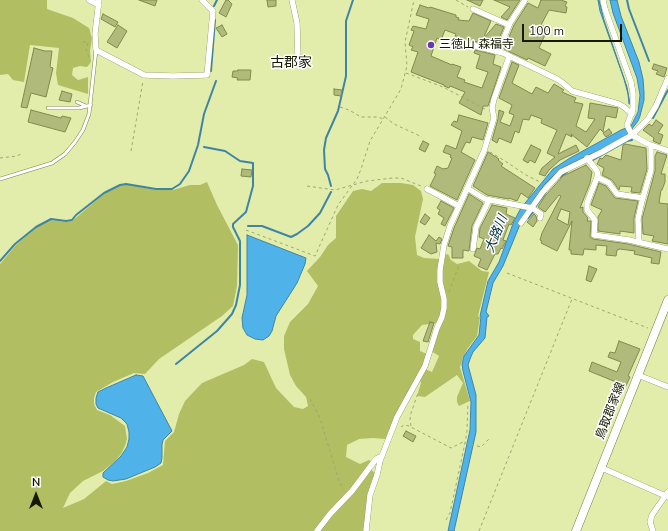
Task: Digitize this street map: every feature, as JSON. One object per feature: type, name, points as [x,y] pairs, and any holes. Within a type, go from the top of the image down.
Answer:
[{"type":"main road","name":"鳥取郡家線","points":[[576,531],[668,300]]},
{"type":"street","points":[[89,0],[99,2],[95,34],[96,50],[144,76],[207,75],[213,11],[202,0]]},
{"type":"street","points":[[292,0],[297,23],[298,60],[300,64]]},
{"type":"street","points":[[498,52],[509,25],[524,0]]},
{"type":"street","points":[[603,0],[631,82],[634,102],[628,125],[632,134],[651,145],[668,151]]},
{"type":"street","points":[[473,9],[509,25]]},
{"type":"street","points":[[472,45],[498,52],[557,79],[572,91],[619,104],[632,114]]},
{"type":"street","points":[[366,531],[370,495],[382,456],[405,399],[425,366],[442,316],[444,298],[440,282],[441,258],[450,226],[484,149],[494,118],[492,110],[494,99],[509,57]]},
{"type":"street","points":[[521,223],[547,186],[561,172],[602,152],[632,134],[648,119],[656,106],[668,78]]},
{"type":"street","points":[[639,242],[638,219],[651,170],[651,145]]},
{"type":"street","points":[[587,158],[597,171],[597,177],[587,203],[588,210],[595,220],[594,235],[639,242],[668,249]]},
{"type":"street","points":[[597,177],[609,183],[617,194],[643,198]]},
{"type":"street","points":[[467,188],[489,200],[532,208],[541,214],[540,218]]},
{"type":"street","points":[[427,189],[458,206]]},
{"type":"street","points":[[473,249],[476,227],[489,200]]},
{"type":"street","points":[[638,375],[668,387]]},
{"type":"street","points":[[317,531],[330,514],[349,494],[376,459],[382,456]]},
{"type":"street","points":[[602,468],[667,495],[651,519],[650,522],[653,531]]},
{"type":"lane","points":[[0,179],[52,163],[65,154],[83,130],[91,105],[96,50]]},
{"type":"lane","points":[[77,102],[86,106]]},
{"type":"lane","points":[[48,108],[66,109],[91,105]]},
{"type":"path","points":[[246,230],[314,256],[338,205],[361,169],[370,141],[401,89],[408,61],[405,42],[414,0]]},
{"type":"path","points":[[456,0],[473,9]]},
{"type":"path","points":[[89,42],[87,44],[87,53],[94,66]]},
{"type":"path","points":[[406,73],[443,87],[485,109],[492,110]]},
{"type":"path","points":[[131,151],[144,76]]},
{"type":"path","points":[[340,107],[361,117],[384,118],[422,137]]},
{"type":"path","points":[[484,149],[547,186]]},
{"type":"path","points":[[0,158],[17,156],[21,154]]},
{"type":"path","points":[[307,186],[335,190],[367,181],[401,178],[416,183],[427,189]]},
{"type":"path","points":[[507,273],[656,331]]},
{"type":"path","points":[[479,531],[572,298]]},
{"type":"path","points":[[411,427],[411,413],[419,390]]},
{"type":"path","points":[[310,399],[320,418],[338,478],[341,485],[349,494]]},
{"type":"path","points":[[446,520],[450,513],[465,443],[468,403]]},
{"type":"path","points":[[390,434],[404,426],[411,427],[451,448],[463,442],[481,447],[490,438]]},
{"type":"green space","points":[[0,0],[47,0],[47,9],[73,18],[89,28],[92,38],[90,51],[91,62],[87,67],[80,66],[73,68],[72,75],[78,80],[88,77],[88,94],[58,85],[56,73],[59,48],[30,45],[24,82],[13,80],[8,74],[0,75]]},
{"type":"green space","points":[[207,182],[238,245],[237,286],[233,306],[222,316],[159,359],[145,374],[134,373],[113,382],[96,392],[94,404],[97,410],[110,415],[125,426],[127,439],[121,454],[115,461],[103,471],[83,481],[70,493],[63,508],[84,499],[106,481],[112,484],[126,481],[148,473],[163,465],[165,441],[174,432],[179,414],[185,401],[202,383],[244,365],[252,359],[264,362],[276,388],[294,407],[303,409],[308,406],[306,397],[296,386],[290,375],[284,349],[284,336],[290,322],[308,304],[318,286],[307,271],[320,257],[328,245],[336,238],[336,216],[353,191],[362,189],[371,191],[382,183],[401,183],[413,185],[421,191],[423,199],[415,237],[417,255],[424,258],[440,259],[443,304],[437,323],[422,325],[413,335],[413,339],[420,342],[420,351],[427,354],[427,357],[386,439],[359,439],[347,445],[346,457],[360,464],[369,460],[372,462],[363,475],[315,531],[0,531],[0,264],[16,245],[37,227],[51,220],[66,222],[72,221],[105,193],[120,186],[126,184],[156,190],[173,190],[190,185],[200,185]]},
{"type":"green space","points":[[448,254],[451,260],[457,264],[469,261],[482,271],[489,272],[478,316],[480,317],[477,336],[463,357],[460,367],[470,401],[459,406],[457,397],[463,383],[457,375],[425,397],[417,396],[421,383],[419,378],[425,369],[432,372],[439,356],[431,351],[443,319],[441,280],[443,256]]},
{"type":"green space","points":[[370,468],[376,475],[364,531],[318,531]]},
{"type":"water","points":[[598,0],[627,87],[630,104],[624,79],[600,11]]},
{"type":"water","points":[[610,0],[617,0],[621,16],[639,62],[644,92],[644,100],[640,116],[628,134],[606,147],[562,168],[554,175],[544,185],[521,222],[503,266],[493,283],[486,312],[489,316],[487,317],[485,338],[473,352],[468,365],[476,395],[476,432],[454,531],[448,531],[470,430],[471,402],[462,364],[464,356],[479,335],[480,316],[488,281],[499,262],[514,221],[521,208],[553,169],[570,158],[631,126],[638,112],[640,95],[637,78],[613,13]]},
{"type":"water","points":[[247,235],[306,258],[297,283],[276,316],[272,331],[269,336],[263,340],[255,339],[247,335],[243,328],[242,318],[247,295]]},
{"type":"water","points":[[136,375],[143,376],[172,431],[163,440],[161,463],[126,479],[113,481],[108,480],[103,477],[103,473],[121,456],[127,447],[129,432],[127,424],[121,418],[98,408],[96,398],[98,392]]},
{"type":"building","points":[[139,0],[157,0],[155,6]]},
{"type":"building","points":[[226,0],[232,4],[226,17],[219,13]]},
{"type":"building","points":[[267,0],[276,0],[276,6],[268,7]]},
{"type":"building","points":[[467,0],[483,0],[480,6]]},
{"type":"building","points":[[494,0],[520,0],[507,20],[501,17],[510,7]]},
{"type":"building","points":[[541,0],[561,0],[567,2],[565,6],[567,7],[566,13],[549,10],[541,25],[548,28],[539,48],[551,54],[545,66],[528,58],[527,60],[504,49],[514,25],[528,3],[538,8]]},
{"type":"building","points":[[420,5],[456,15],[456,17],[459,18],[458,20],[469,21],[473,13],[491,21],[483,39],[496,24],[504,27],[498,41],[491,38],[489,45],[473,41],[454,39],[456,34],[445,30],[441,40],[437,38],[431,56],[452,65],[461,67],[457,77],[465,80],[464,82],[482,88],[488,72],[476,68],[480,55],[474,53],[475,50],[495,55],[493,64],[501,67],[488,106],[483,106],[481,115],[459,103],[465,92],[450,86],[449,88],[411,72],[418,52],[411,50],[413,47],[409,45],[414,31],[411,30],[413,26],[426,29],[429,19],[416,15]]},
{"type":"building","points":[[103,14],[118,22],[115,27],[101,19]]},
{"type":"building","points":[[118,25],[127,31],[117,48],[107,42]]},
{"type":"building","points":[[222,25],[227,34],[222,37],[216,28]]},
{"type":"building","points":[[34,48],[52,51],[50,67],[53,68],[46,97],[31,93],[27,108],[21,107]]},
{"type":"building","points":[[512,62],[519,65],[512,83],[532,94],[536,87],[548,93],[554,84],[564,90],[562,92],[576,98],[574,102],[583,104],[576,126],[586,132],[595,119],[588,118],[590,103],[618,108],[616,118],[606,116],[603,132],[600,129],[587,147],[571,134],[572,137],[566,134],[558,154],[576,145],[579,151],[560,160],[545,176],[539,174],[542,168],[555,157],[547,153],[557,130],[541,123],[542,119],[531,115],[529,120],[523,119],[519,133],[515,131],[511,143],[499,138],[497,143],[492,140],[499,110],[504,112],[500,122],[510,126],[514,115],[509,113],[512,105],[499,98]]},
{"type":"building","points":[[654,64],[667,68],[664,77],[656,74],[658,71],[652,69]]},
{"type":"building","points":[[251,70],[250,80],[237,80],[238,78],[232,77],[233,71]]},
{"type":"building","points":[[334,89],[342,90],[341,96],[334,95]]},
{"type":"building","points":[[62,91],[72,94],[70,102],[59,100]]},
{"type":"building","points":[[31,110],[61,118],[62,116],[71,118],[65,132],[28,122]]},
{"type":"building","points":[[459,115],[488,123],[483,140],[472,137],[470,143],[466,142],[461,152],[475,160],[457,200],[430,186],[436,174],[434,173],[437,166],[443,169],[448,168],[452,158],[450,157],[451,155],[443,152],[446,145],[456,149],[462,131],[451,125],[454,121],[457,122]]},
{"type":"building","points":[[656,120],[663,125],[658,133],[663,135],[660,144],[653,141],[654,138],[643,130],[649,124],[652,126]]},
{"type":"building","points":[[609,129],[612,133],[606,137],[603,133]]},
{"type":"building","points":[[423,141],[429,144],[425,152],[419,149]]},
{"type":"building","points":[[625,144],[646,148],[647,169],[640,193],[631,192],[632,187],[620,186],[619,190],[612,180],[602,175],[604,168],[597,164],[600,158],[602,159],[606,155],[621,160],[623,145]]},
{"type":"building","points":[[531,145],[541,150],[535,163],[530,160],[528,163],[523,160]]},
{"type":"building","points":[[488,152],[499,159],[498,160],[503,164],[501,166],[535,188],[528,198],[521,193],[517,201],[509,198],[487,195],[473,186]]},
{"type":"building","points":[[657,152],[667,155],[661,174],[665,174],[665,182],[661,190],[659,203],[668,204],[668,244],[652,241],[654,236],[643,234],[642,219],[655,171],[655,156]]},
{"type":"building","points":[[586,165],[592,172],[590,183],[580,208],[583,207],[583,212],[588,218],[587,221],[591,221],[590,237],[593,239],[628,244],[661,252],[659,264],[651,263],[652,258],[634,254],[635,251],[620,249],[617,250],[616,256],[606,255],[607,246],[596,245],[596,250],[584,249],[583,255],[571,254],[571,250],[569,250],[572,221],[557,251],[541,243],[542,241],[540,240],[542,233],[561,196],[559,195],[545,212],[538,207],[545,196],[563,176]],"holes":[[[561,209],[570,212],[568,225],[557,219]]]},
{"type":"building","points":[[242,169],[252,170],[251,177],[241,176]]},
{"type":"building","points":[[599,183],[606,186],[615,198],[638,201],[634,218],[634,233],[620,231],[620,234],[598,231],[598,217],[602,210],[591,205]]},
{"type":"building","points":[[469,194],[483,203],[472,226],[469,251],[463,250],[463,258],[452,258],[452,247],[448,246]]},
{"type":"building","points":[[441,201],[454,208],[445,226],[441,224],[444,218],[438,214],[440,210],[437,208]]},
{"type":"building","points":[[492,205],[507,208],[506,214],[515,218],[511,225],[509,224],[503,240],[506,241],[502,249],[501,248],[498,254],[495,254],[487,270],[478,266],[481,259],[474,256],[477,248],[480,249],[484,239],[479,237],[480,228]]},
{"type":"building","points":[[425,214],[430,218],[425,225],[420,222]]},
{"type":"building","points":[[534,214],[537,221],[533,227],[527,222]]},
{"type":"building","points":[[429,235],[436,241],[439,237],[442,239],[440,244],[436,243],[437,252],[431,254],[421,248]]},
{"type":"building","points":[[589,266],[597,269],[591,282],[586,280]]},
{"type":"building","points":[[430,322],[434,323],[428,342],[423,341]]},
{"type":"building","points":[[619,341],[640,349],[628,376],[630,377],[626,386],[589,371],[592,362],[617,372],[621,362],[608,357],[610,352],[615,353]]},
{"type":"building","points":[[406,431],[416,436],[413,442],[403,436]]},
{"type":"waterway","points":[[214,6],[217,0]]},
{"type":"waterway","points":[[331,186],[325,169],[324,150],[326,138],[338,111],[346,76],[346,21],[353,0]]},
{"type":"waterway","points":[[627,0],[649,61]]},
{"type":"waterway","points":[[211,71],[215,20]]},
{"type":"waterway","points":[[0,261],[15,244],[36,227],[51,219],[66,221],[72,220],[76,215],[104,193],[120,185],[126,184],[156,189],[172,189],[180,184],[189,171],[198,145],[204,114],[216,81]]},
{"type":"waterway","points":[[653,118],[668,90]]},
{"type":"waterway","points":[[593,160],[627,141],[632,140]]},
{"type":"waterway","points":[[176,364],[217,331],[232,314],[236,305],[240,285],[240,241],[233,224],[246,212],[253,186],[253,163],[240,161],[225,151],[204,147]]},
{"type":"waterway","points":[[560,177],[567,172]]},
{"type":"waterway","points":[[248,226],[262,226],[291,237],[308,226],[320,213],[331,192]]},
{"type":"waterway","points":[[536,206],[546,192]]},
{"type":"waterway","points":[[528,218],[533,212]]},
{"type":"place","name":"三徳山 森福寺","points":[[431,45]]},
{"type":"district","name":"古郡家","points":[[291,64]]},
{"type":"water label","name":"大路川","points":[[497,234]]}]
